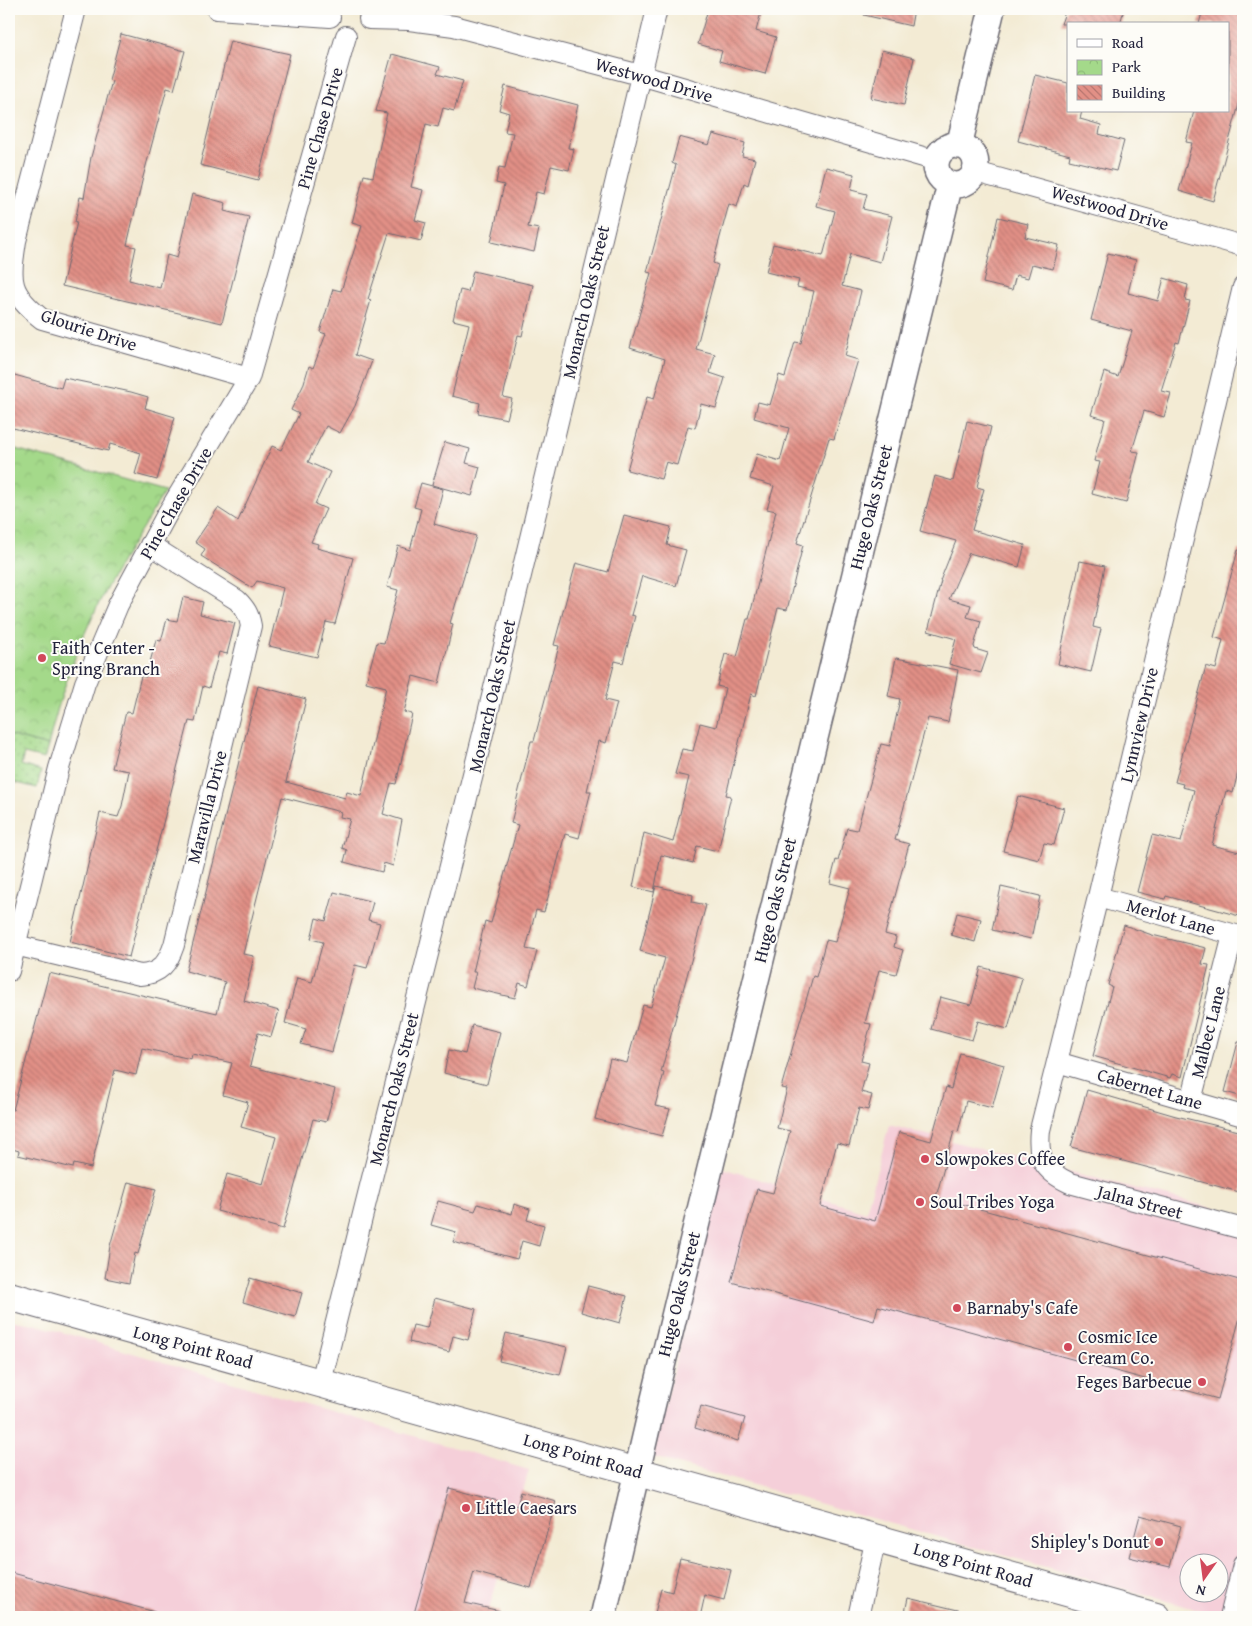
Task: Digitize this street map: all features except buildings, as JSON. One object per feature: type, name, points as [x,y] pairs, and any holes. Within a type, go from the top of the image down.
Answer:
[{"type":"main road","name":"Long Point Road","points":[[10,1300],[321,1382],[1156,1617]]},
{"type":"street","name":"Glourie Drive","points":[[76,9],[16,241],[12,267],[13,287],[23,304],[42,319],[249,378]]},
{"type":"street","points":[[217,9],[331,13],[335,30],[346,36],[360,34],[368,14]]},
{"type":"street","name":"Monarch Oaks Street","points":[[321,1382],[478,757],[657,9]]},
{"type":"street","points":[[959,146],[992,9]]},
{"type":"street","name":"Westwood Drive","points":[[368,14],[454,26],[640,75],[936,161]]},
{"type":"street","name":"Pine Chase Drive","points":[[9,971],[74,713],[114,613],[150,545],[249,378],[346,36]]},
{"type":"street","points":[[959,146],[974,154],[977,166],[976,172],[967,183],[950,184],[940,179],[937,174],[936,161],[945,147],[959,146]]},
{"type":"street","name":"Westwood Drive","points":[[976,172],[1243,246]]},
{"type":"street","name":"Huge Oaks Street","points":[[603,1617],[636,1471],[950,184]]},
{"type":"street","name":"Lynnview Drive","points":[[1043,1163],[1038,1148],[1040,1130],[1098,897],[1243,287]]},
{"type":"street","name":"Maravilla Drive","points":[[15,945],[140,975],[158,971],[166,964],[170,955],[251,626],[250,617],[244,607],[236,600],[150,545]]},
{"type":"street","name":"Merlot Lane","points":[[1098,897],[1238,936]]},
{"type":"street","name":"Malbec Lane","points":[[1191,1101],[1238,936]]},
{"type":"street","name":"Cabernet Lane","points":[[1056,1062],[1243,1116]]},
{"type":"street","name":"Jalna Street","points":[[1043,1163],[1054,1176],[1070,1183],[1243,1229]]},
{"type":"street","points":[[858,1617],[876,1538]]},
{"type":"street","points":[[1230,1617],[1243,1565]]},
{"type":"shaded area","points":[[889,1125],[1243,1216],[1243,1617],[1224,1617],[653,1457],[722,1168],[866,1212]]},
{"type":"shaded area","points":[[9,1320],[34,1324],[529,1470],[487,1617],[9,1617]]},
{"type":"green space","name":"Faith Center - Spring Branch","points":[[9,447],[165,491],[108,585],[92,617],[70,671],[48,746],[9,735]]},
{"type":"green space","points":[[9,735],[48,746],[44,759],[24,754],[21,765],[41,771],[37,788],[9,781]]},
{"type":"place","name":"Faith Center - Spring Branch","points":[[42,658]]},
{"type":"place","name":"Slowpokes Coffee","points":[[925,1159]]},
{"type":"place","name":"Soul Tribes Yoga","points":[[920,1202]]},
{"type":"place","name":"Barnaby's Cafe","points":[[957,1308]]},
{"type":"place","name":"Cosmic Ice Cream Co.","points":[[1068,1347]]},
{"type":"place","name":"Feges Barbecue","points":[[1202,1382]]},
{"type":"place","name":"Little Caesars","points":[[466,1508]]},
{"type":"place","name":"Shipley's Donut","points":[[1159,1542]]}]
